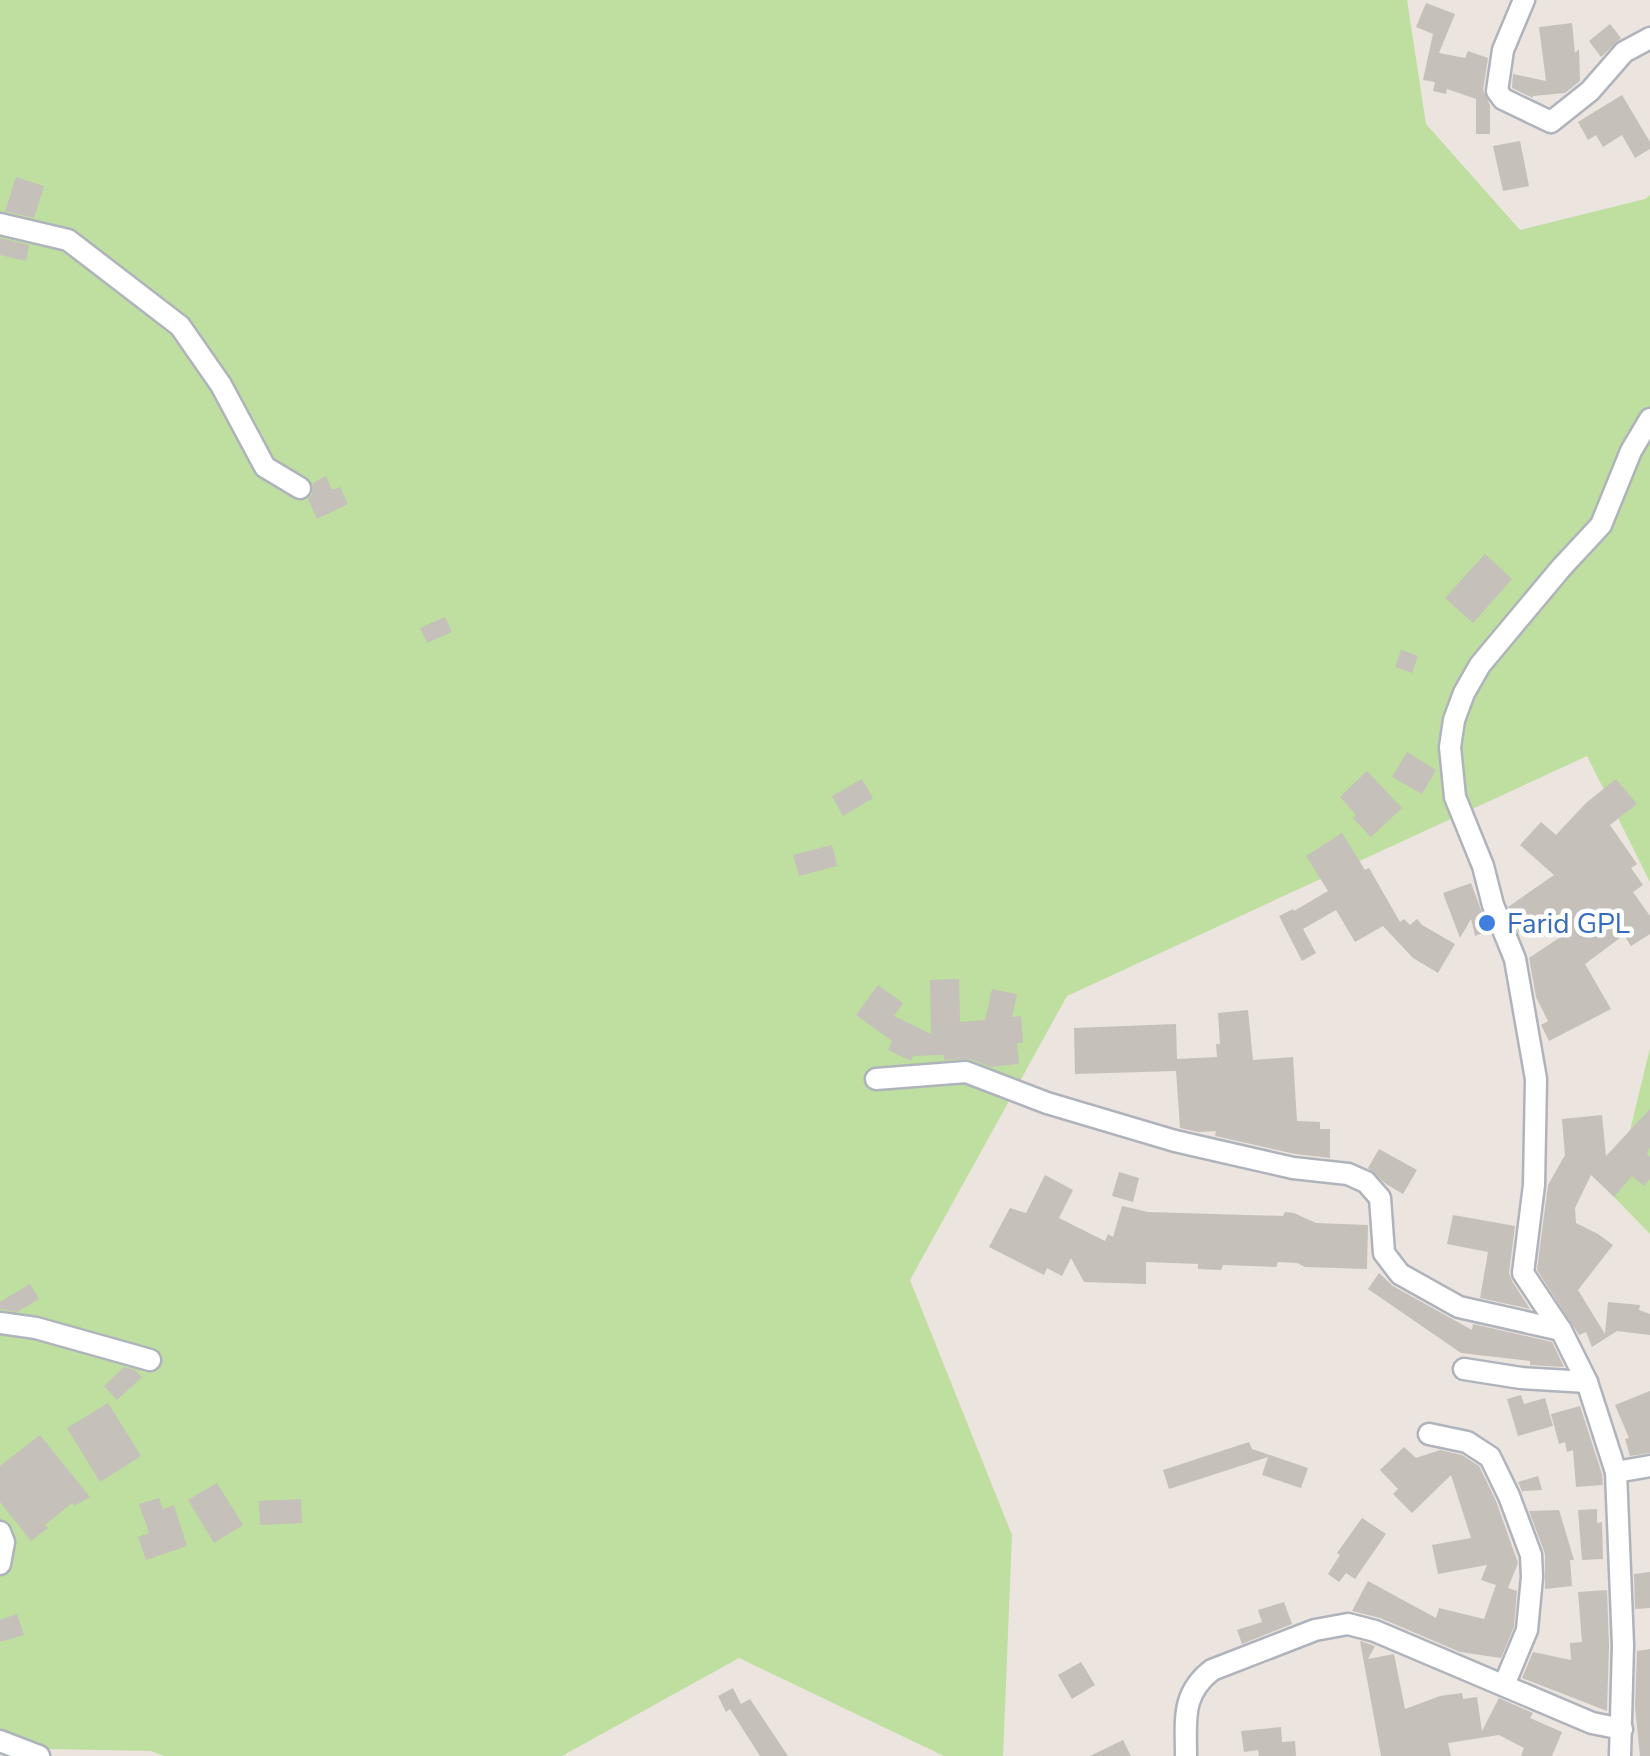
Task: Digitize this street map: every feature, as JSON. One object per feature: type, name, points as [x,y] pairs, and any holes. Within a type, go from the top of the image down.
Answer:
[{"type":"street","points":[[1524,0],[1503,50],[1497,91],[1504,100],[1551,122],[1590,91],[1624,52],[1650,38]]},
{"type":"street","points":[[0,224],[68,240],[180,326],[221,385],[265,467],[300,488]]},
{"type":"street","points":[[1620,1756],[1623,1646],[1616,1472],[1587,1382],[1561,1330],[1523,1273],[1534,1184],[1536,1079],[1515,959],[1455,797],[1450,747],[1454,720],[1480,665],[1601,526],[1631,451],[1650,418]]},
{"type":"street","points":[[876,1078],[966,1072],[1047,1103],[1175,1141],[1293,1168],[1348,1174],[1366,1182],[1380,1198],[1384,1253],[1400,1274],[1459,1306],[1561,1330]]},
{"type":"street","points":[[0,1323],[36,1328],[150,1360]]},
{"type":"street","points":[[1464,1370],[1587,1382]]},
{"type":"street","points":[[1429,1434],[1466,1442],[1490,1457],[1531,1555],[1526,1630],[1504,1685]]},
{"type":"street","points":[[1616,1472],[1650,1466]]},
{"type":"street","points":[[0,1532],[4,1542],[0,1564]]},
{"type":"street","points":[[1186,1756],[1188,1701],[1202,1678],[1212,1670],[1315,1630],[1348,1624],[1375,1631],[1592,1722],[1622,1729]]},
{"type":"street","points":[[0,1742],[39,1756]]},
{"type":"green space","points":[[0,0],[1407,0],[1426,124],[1520,230],[1650,195],[1650,882],[1587,756],[1067,996],[910,1280],[1012,1535],[1003,1756],[944,1756],[739,1658],[562,1756],[164,1756],[151,1751],[0,1748]]},
{"type":"green space","points":[[1650,1048],[1650,1234],[1614,1197]]},
{"type":"building","points":[[1426,3],[1455,14],[1439,53],[1465,58],[1468,51],[1488,58],[1483,90],[1490,105],[1490,134],[1476,134],[1476,99],[1447,89],[1446,94],[1433,91],[1435,82],[1423,80],[1433,34],[1416,27]]},
{"type":"building","points":[[1572,23],[1575,53],[1579,49],[1580,81],[1565,93],[1533,98],[1512,88],[1513,74],[1546,81],[1539,27]]},
{"type":"building","points":[[1610,24],[1621,38],[1601,57],[1589,41]]},
{"type":"building","points":[[1622,95],[1650,142],[1650,149],[1635,158],[1622,135],[1603,147],[1596,135],[1588,140],[1578,122]]},
{"type":"building","points":[[1520,141],[1529,186],[1503,191],[1493,146]]},
{"type":"building","points":[[16,177],[44,186],[34,218],[5,211]]},
{"type":"building","points":[[0,238],[29,245],[26,261],[0,255]]},
{"type":"building","points":[[326,476],[332,490],[340,487],[348,504],[317,519],[308,499],[313,483]]},
{"type":"building","points":[[1485,554],[1512,579],[1473,623],[1445,598]]},
{"type":"building","points":[[445,617],[452,632],[427,643],[420,628]]},
{"type":"building","points":[[1401,650],[1418,656],[1412,673],[1395,667]]},
{"type":"building","points":[[1407,752],[1436,770],[1422,794],[1392,777]]},
{"type":"building","points":[[1367,771],[1402,808],[1371,837],[1340,797]]},
{"type":"building","points":[[862,779],[873,798],[843,816],[832,796]]},
{"type":"building","points":[[1616,779],[1637,804],[1610,825],[1637,864],[1631,868],[1643,885],[1633,892],[1650,916],[1650,934],[1631,946],[1624,935],[1585,964],[1611,1009],[1549,1041],[1541,1025],[1548,1021],[1536,997],[1529,958],[1562,936],[1546,913],[1519,933],[1508,907],[1554,875],[1520,845],[1541,822],[1556,835]]},
{"type":"building","points":[[1342,833],[1365,870],[1369,868],[1400,922],[1404,919],[1410,925],[1417,919],[1455,944],[1438,973],[1413,958],[1383,926],[1355,942],[1336,910],[1303,929],[1316,953],[1302,961],[1279,916],[1328,891],[1306,856]]},
{"type":"building","points":[[832,845],[837,866],[799,876],[793,855]]},
{"type":"building","points":[[1471,883],[1489,931],[1475,936],[1471,919],[1460,938],[1443,893]]},
{"type":"building","points":[[959,979],[960,1022],[985,1020],[992,989],[1017,994],[1012,1017],[1021,1016],[1023,1043],[1017,1043],[1019,1064],[991,1067],[970,1059],[944,1060],[944,1055],[913,1056],[911,1061],[888,1050],[892,1041],[856,1015],[878,985],[903,1003],[894,1016],[931,1034],[930,980]]},
{"type":"building","points":[[1248,1010],[1253,1060],[1293,1057],[1297,1121],[1320,1122],[1320,1129],[1330,1129],[1330,1158],[1215,1136],[1216,1131],[1180,1128],[1176,1071],[1075,1074],[1074,1028],[1176,1024],[1177,1059],[1217,1057],[1218,1013]]},
{"type":"building","points":[[1650,1109],[1650,1179],[1644,1186],[1632,1176],[1614,1197],[1591,1175],[1575,1208],[1576,1223],[1613,1245],[1578,1290],[1605,1334],[1608,1302],[1640,1305],[1639,1310],[1650,1314],[1650,1335],[1617,1331],[1592,1347],[1586,1332],[1579,1335],[1537,1270],[1548,1185],[1565,1155],[1562,1119],[1602,1115],[1606,1156]]},
{"type":"building","points":[[1379,1149],[1417,1170],[1403,1194],[1368,1168]]},
{"type":"building","points":[[1119,1172],[1139,1178],[1133,1202],[1112,1196]]},
{"type":"building","points":[[1045,1175],[1073,1190],[1059,1218],[1105,1241],[1108,1234],[1113,1237],[1122,1206],[1148,1212],[1283,1216],[1285,1212],[1316,1223],[1368,1225],[1367,1269],[1278,1262],[1276,1267],[1223,1265],[1221,1270],[1198,1269],[1198,1264],[1146,1262],[1146,1284],[1084,1282],[1071,1258],[1062,1276],[1047,1268],[1044,1275],[989,1247],[1010,1208],[1026,1213]]},
{"type":"building","points":[[1453,1215],[1515,1226],[1509,1273],[1530,1309],[1480,1298],[1488,1252],[1447,1244]]},
{"type":"building","points":[[1379,1273],[1393,1286],[1472,1330],[1473,1324],[1552,1342],[1564,1367],[1461,1353],[1368,1289]]},
{"type":"building","points":[[30,1284],[39,1299],[17,1312],[0,1309],[0,1302]]},
{"type":"building","points":[[124,1367],[142,1377],[117,1400],[104,1386]]},
{"type":"building","points":[[1650,1391],[1650,1453],[1630,1456],[1625,1439],[1629,1438],[1615,1405]]},
{"type":"building","points":[[1521,1395],[1524,1404],[1545,1398],[1553,1426],[1518,1436],[1507,1399]]},
{"type":"building","points":[[108,1403],[141,1456],[100,1482],[67,1428]]},
{"type":"building","points":[[1580,1406],[1603,1485],[1576,1487],[1573,1450],[1567,1452],[1565,1442],[1559,1444],[1551,1414]]},
{"type":"building","points":[[40,1435],[90,1497],[74,1506],[72,1503],[31,1541],[0,1502],[0,1466]]},
{"type":"building","points":[[1249,1442],[1252,1449],[1308,1468],[1301,1488],[1262,1475],[1268,1457],[1169,1489],[1163,1470]]},
{"type":"building","points":[[1404,1447],[1416,1458],[1440,1450],[1462,1455],[1479,1466],[1496,1501],[1518,1563],[1508,1588],[1517,1591],[1514,1627],[1501,1658],[1460,1652],[1380,1618],[1352,1611],[1368,1581],[1436,1618],[1439,1608],[1484,1619],[1496,1585],[1481,1580],[1487,1565],[1438,1574],[1432,1545],[1471,1538],[1451,1475],[1412,1513],[1393,1494],[1398,1489],[1380,1470]]},
{"type":"building","points":[[1538,1476],[1542,1490],[1523,1493],[1518,1482]]},
{"type":"building","points":[[217,1483],[243,1525],[214,1543],[188,1500]]},
{"type":"building","points":[[159,1498],[163,1509],[174,1505],[187,1546],[146,1560],[138,1537],[149,1533],[139,1504]]},
{"type":"building","points":[[301,1499],[302,1523],[260,1525],[259,1501]]},
{"type":"building","points":[[1597,1509],[1597,1523],[1602,1522],[1603,1559],[1582,1560],[1578,1510]]},
{"type":"building","points":[[1559,1510],[1574,1560],[1570,1560],[1572,1586],[1545,1589],[1545,1554],[1529,1511]]},
{"type":"building","points":[[1362,1518],[1386,1534],[1355,1579],[1346,1573],[1339,1582],[1328,1574],[1340,1555],[1337,1553]]},
{"type":"building","points":[[1650,1572],[1650,1608],[1635,1609],[1634,1574]]},
{"type":"building","points":[[1607,1590],[1607,1711],[1522,1678],[1533,1652],[1571,1660],[1570,1643],[1582,1642],[1578,1592]]},
{"type":"building","points":[[1284,1602],[1292,1624],[1242,1644],[1237,1630],[1262,1622],[1258,1610]]},
{"type":"building","points":[[17,1614],[24,1635],[0,1642],[0,1620]]},
{"type":"building","points":[[1360,1641],[1375,1646],[1368,1659],[1394,1654],[1405,1709],[1440,1696],[1462,1693],[1463,1699],[1477,1697],[1482,1731],[1499,1698],[1562,1732],[1552,1756],[1521,1756],[1524,1748],[1499,1735],[1448,1743],[1451,1756],[1381,1756]]},
{"type":"building","points":[[1650,1649],[1650,1756],[1640,1756],[1635,1707],[1637,1651]]},
{"type":"building","points":[[1081,1662],[1095,1685],[1072,1699],[1058,1675]]},
{"type":"building","points":[[733,1688],[741,1704],[750,1699],[788,1756],[760,1756],[718,1696]]},
{"type":"building","points":[[1281,1727],[1282,1742],[1295,1741],[1296,1756],[1259,1756],[1258,1750],[1244,1752],[1241,1731]]},
{"type":"building","points":[[1123,1740],[1131,1756],[1090,1756]]},
{"type":"place","name":"Farid GPL","points":[[1487,923]]}]
